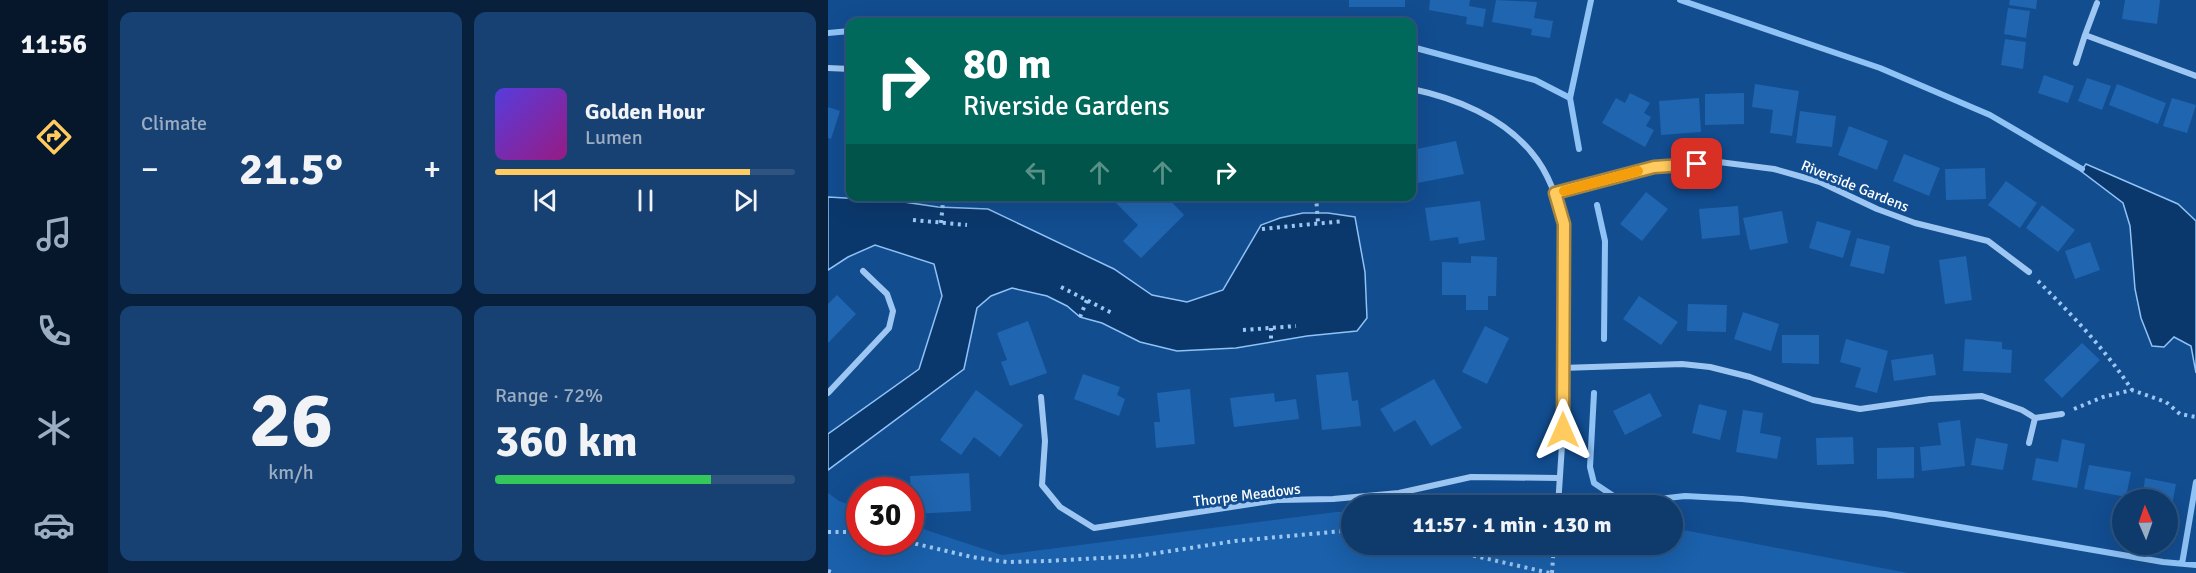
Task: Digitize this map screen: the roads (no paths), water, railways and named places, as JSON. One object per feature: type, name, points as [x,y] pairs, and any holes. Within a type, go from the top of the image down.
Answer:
[{"type":"street","points":[[2076,63],[2097,3]]},
{"type":"street","points":[[2085,35],[2196,76]]},
{"type":"street","points":[[828,68],[846,69]]},
{"type":"street","points":[[1416,90],[1440,95],[1498,122],[1532,153],[1555,193],[1564,224],[1563,430],[1558,495]]},
{"type":"street","name":"Riverside Gardens","points":[[1555,193],[1654,167],[1719,162],[1774,169],[1820,182],[1877,209],[1915,223],[1988,240],[2029,272]]},
{"type":"street","points":[[828,393],[889,328],[893,311],[887,294],[863,271]]},
{"type":"street","points":[[1562,368],[1682,364],[1710,367],[1750,377],[1814,400],[1860,409],[1930,399],[1982,396],[2022,410],[2035,418],[2062,414]]},
{"type":"street","name":"Thorpe Meadows","points":[[1041,397],[1045,441],[1042,485],[1060,507],[1094,528],[1277,500],[1333,499],[1399,493],[1471,477],[1559,478]]},
{"type":"street","points":[[2028,444],[2035,418]]},
{"type":"waterway","points":[[1570,98],[1591,0]]},
{"type":"waterway","points":[[1680,0],[1880,68],[1990,115],[2082,169]]},
{"type":"waterway","points":[[828,33],[846,31]]},
{"type":"waterway","points":[[1416,48],[1535,80],[1570,98],[1579,149]]},
{"type":"waterway","points":[[1597,205],[1605,241],[1604,339]]},
{"type":"waterway","points":[[1594,393],[1590,467],[1594,483],[1615,497],[1650,500],[1685,496],[1742,499],[1885,514],[2163,562],[2196,565]]},
{"type":"waterway","points":[[2182,564],[2196,482]]}]
